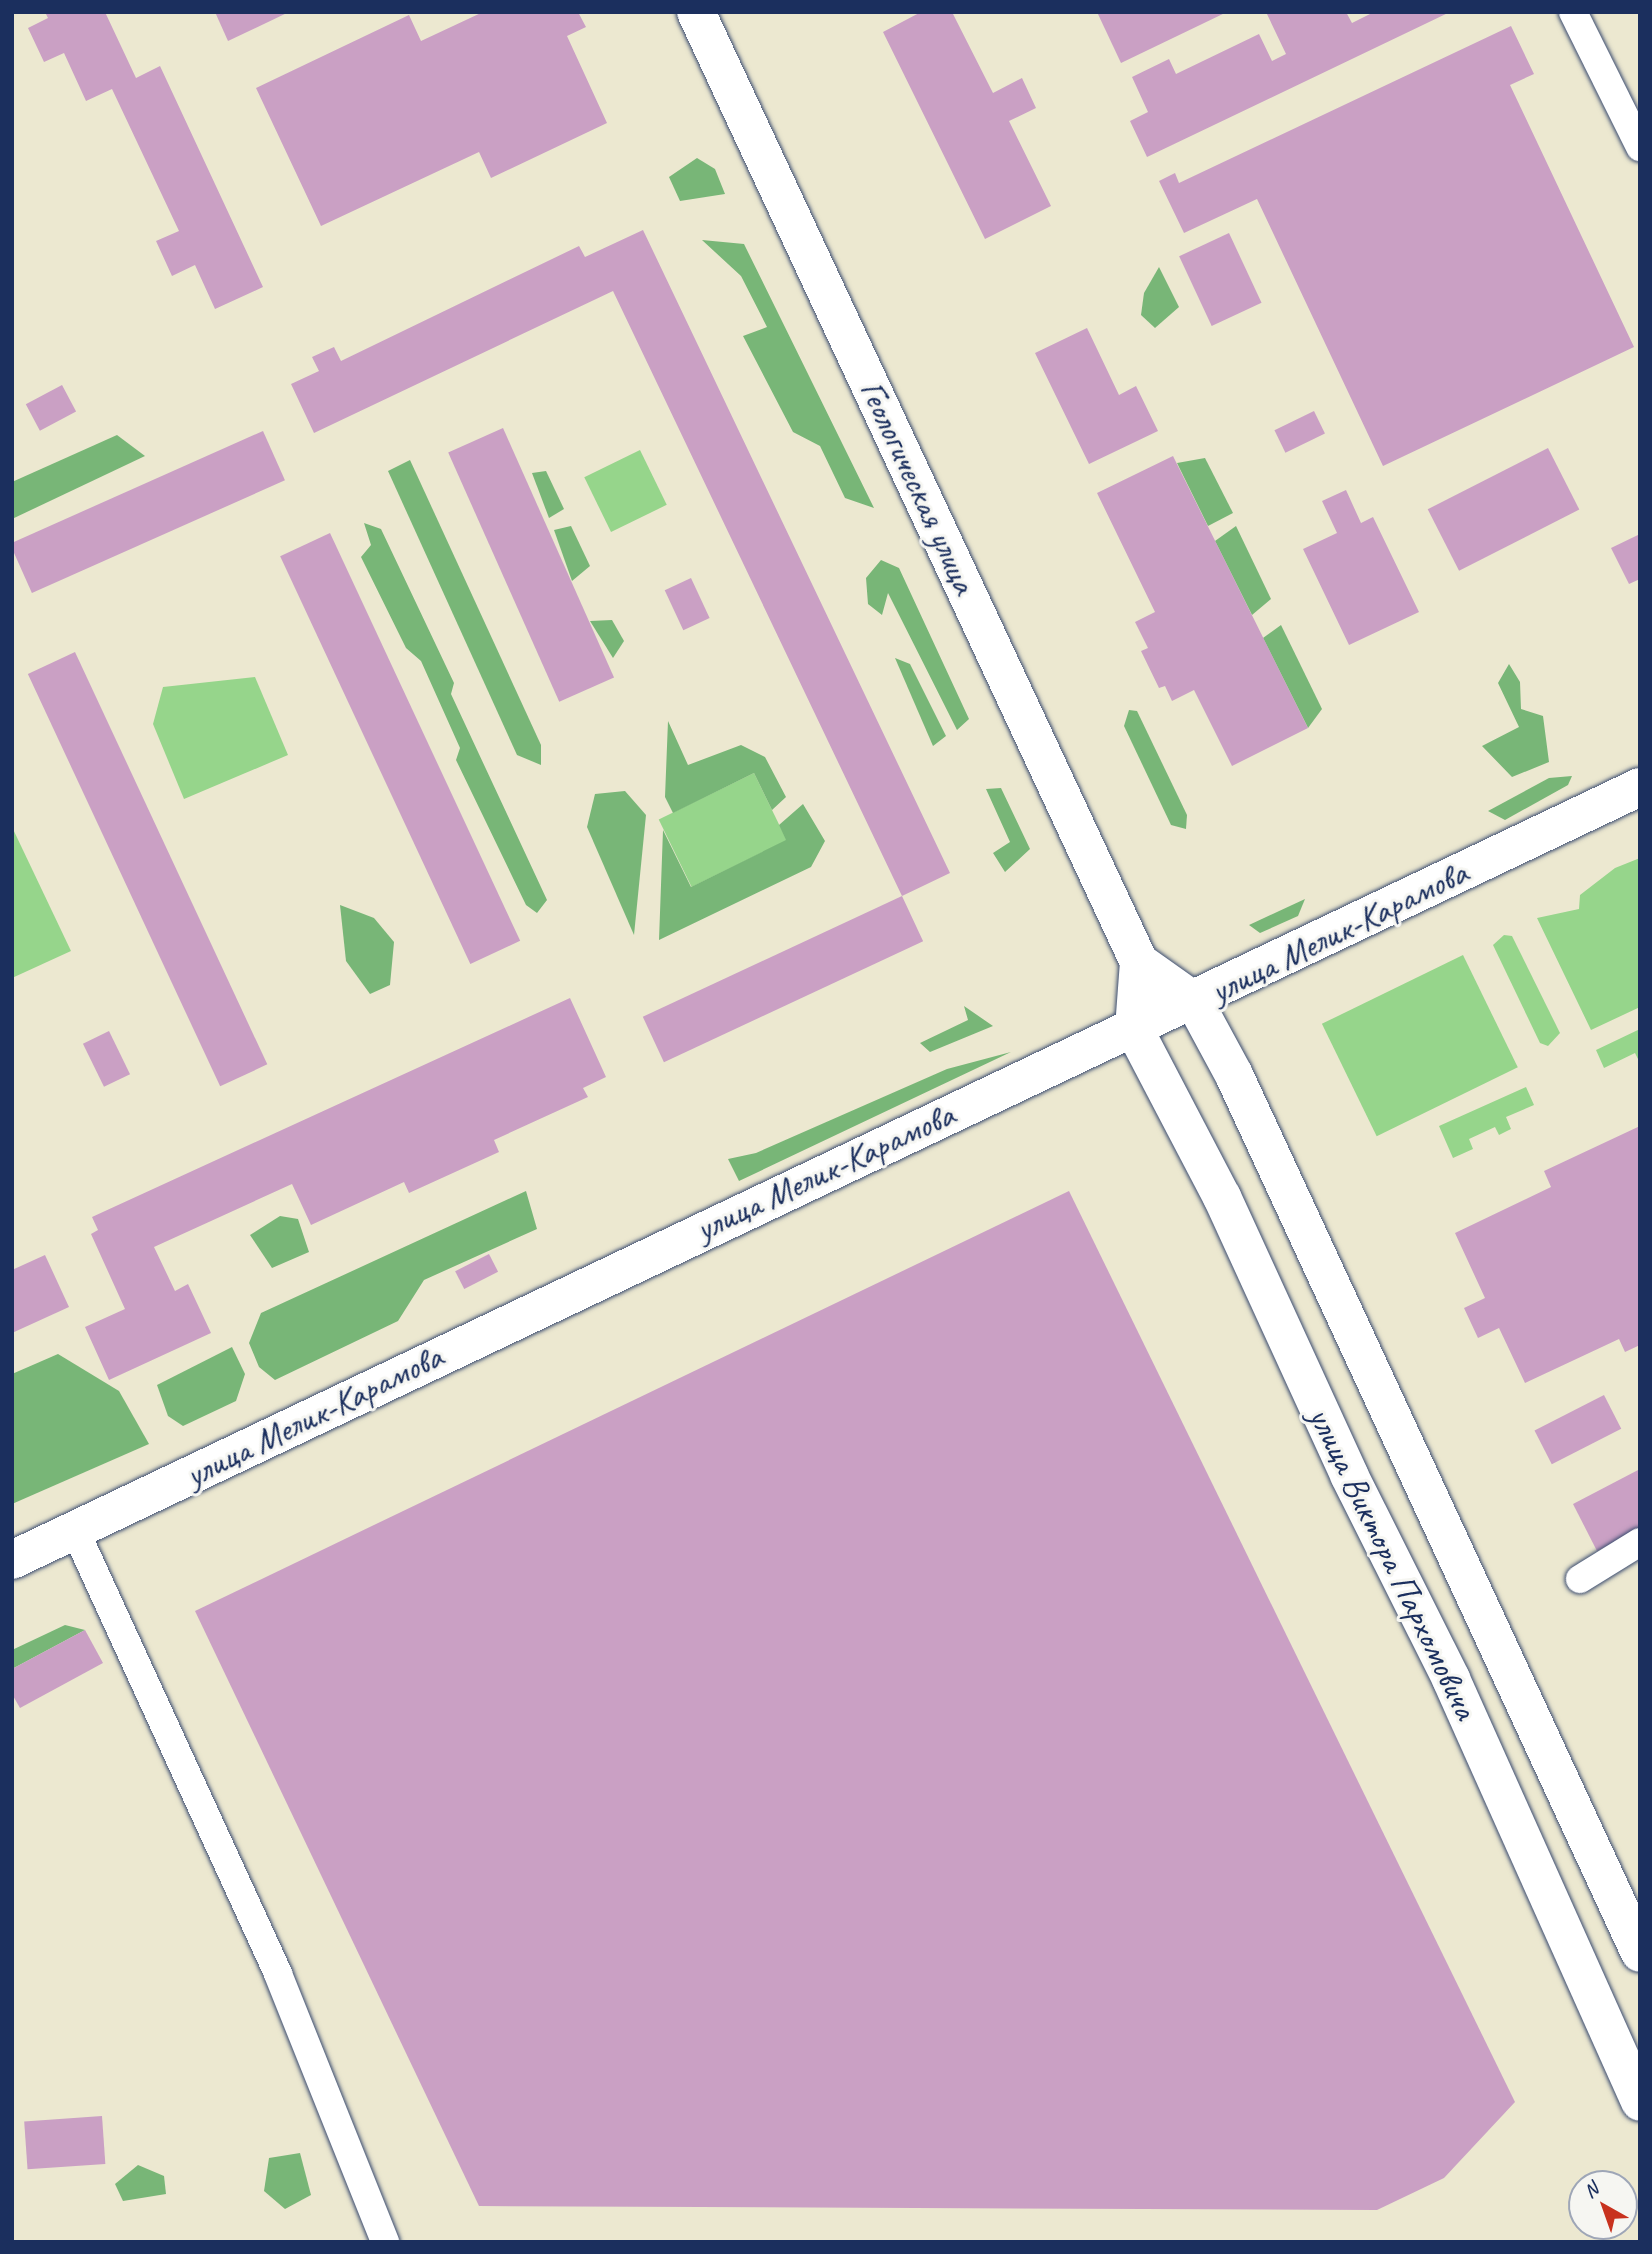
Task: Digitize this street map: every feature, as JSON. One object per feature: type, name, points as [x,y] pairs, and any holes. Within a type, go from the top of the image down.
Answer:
[{"type":"main road","name":"Геологическая улица","points":[[696,12],[1139,962],[1134,1029]]},
{"type":"main road","name":"улица Мелик-Карамова","points":[[12,1560],[1195,1001],[1640,787]]},
{"type":"main road","points":[[1139,962],[1195,1001]]},
{"type":"main road","name":"улица Виктора Пархомовича","points":[[1195,1001],[1240,1088],[1640,1953]]},
{"type":"main road","name":"улица Виктора Пархомовича","points":[[1134,1029],[1222,1197],[1349,1475],[1535,1860],[1640,2102]]},
{"type":"main road","points":[[1535,1860],[1587,1839]]},
{"type":"street","points":[[1573,12],[1640,146]]},
{"type":"street","points":[[75,1530],[278,1974],[385,2242]]},
{"type":"street","points":[[1580,1579],[1640,1542]]},
{"type":"green space","points":[[697,158],[715,169],[725,194],[680,201],[669,177]]},
{"type":"green space","points":[[702,240],[744,244],[874,508],[845,498],[820,446],[793,432],[743,336],[767,327],[741,276]]},
{"type":"green space","points":[[1159,267],[1179,307],[1155,328],[1141,315],[1144,293]]},
{"type":"green space","points":[[117,435],[145,456],[12,519],[12,482]]},
{"type":"green space","points":[[640,450],[667,505],[611,532],[584,477]]},
{"type":"green space","points":[[1205,458],[1233,513],[1208,526],[1177,463]]},
{"type":"green space","points":[[410,460],[541,745],[541,765],[517,755],[388,471]]},
{"type":"green space","points":[[546,471],[564,509],[549,518],[532,473]]},
{"type":"green space","points":[[364,523],[381,529],[454,683],[451,694],[547,900],[537,913],[526,905],[456,760],[460,748],[421,661],[406,648],[361,557],[371,545]]},
{"type":"green space","points":[[571,526],[590,566],[572,581],[554,530]]},
{"type":"green space","points":[[1236,526],[1271,599],[1252,615],[1215,541]]},
{"type":"green space","points":[[881,560],[899,568],[969,719],[957,730],[888,593],[882,615],[868,604],[866,578]]},
{"type":"green space","points":[[612,620],[624,641],[613,658],[590,621]]},
{"type":"green space","points":[[1281,625],[1322,709],[1308,728],[1263,638]]},
{"type":"green space","points":[[895,658],[910,664],[946,736],[933,746]]},
{"type":"green space","points":[[1509,664],[1520,682],[1521,709],[1543,716],[1549,762],[1512,777],[1482,746],[1519,727],[1498,683]]},
{"type":"green space","points":[[255,677],[288,755],[184,799],[153,724],[163,687]]},
{"type":"green space","points":[[1129,710],[1137,711],[1187,815],[1186,829],[1171,825],[1124,726]]},
{"type":"green space","points":[[668,721],[688,765],[741,745],[765,757],[786,797],[772,810],[754,773],[673,813],[665,797]]},
{"type":"green space","points":[[754,773],[787,840],[692,887],[659,819]]},
{"type":"green space","points":[[1572,776],[1568,785],[1505,820],[1488,811],[1549,778]]},
{"type":"green space","points":[[1001,788],[1030,849],[1005,872],[993,853],[1010,842],[986,789]]},
{"type":"green space","points":[[625,791],[646,815],[634,935],[587,827],[595,794]]},
{"type":"green space","points":[[803,804],[825,841],[811,867],[659,940],[663,830],[691,887],[786,840],[779,825]]},
{"type":"green space","points":[[12,827],[71,951],[12,978]]},
{"type":"green space","points":[[1640,858],[1640,1007],[1591,1030],[1537,918],[1579,909],[1580,895],[1615,868]]},
{"type":"green space","points":[[1305,899],[1298,916],[1260,933],[1249,925]]},
{"type":"green space","points":[[340,905],[374,918],[394,942],[390,985],[370,994],[346,961]]},
{"type":"green space","points":[[1504,935],[1512,936],[1560,1033],[1548,1046],[1540,1043],[1493,945]]},
{"type":"green space","points":[[1463,955],[1518,1067],[1377,1136],[1322,1024]]},
{"type":"green space","points":[[964,1006],[993,1026],[930,1052],[920,1043],[968,1020]]},
{"type":"green space","points":[[1640,1029],[1640,1063],[1635,1053],[1604,1068],[1596,1050]]},
{"type":"green space","points":[[1011,1052],[739,1181],[728,1159],[756,1153],[947,1069]]},
{"type":"green space","points":[[1526,1087],[1534,1105],[1506,1117],[1511,1129],[1499,1135],[1495,1127],[1469,1139],[1473,1149],[1453,1158],[1439,1126]]},
{"type":"green space","points":[[526,1191],[537,1229],[424,1280],[398,1321],[275,1380],[259,1367],[249,1343],[261,1313]]},
{"type":"green space","points":[[280,1216],[298,1219],[309,1252],[272,1268],[250,1235]]},
{"type":"green space","points":[[232,1347],[245,1374],[236,1401],[183,1426],[168,1416],[157,1385]]},
{"type":"green space","points":[[58,1354],[119,1391],[149,1444],[12,1504],[12,1374]]},
{"type":"green space","points":[[65,1625],[85,1630],[12,1669],[12,1650]]},
{"type":"green space","points":[[300,2153],[311,2195],[285,2209],[264,2191],[269,2158]]},
{"type":"green space","points":[[138,2165],[164,2176],[166,2194],[123,2201],[115,2184]]},
{"type":"building","points":[[45,12],[105,12],[136,78],[160,66],[263,287],[215,309],[195,265],[172,276],[156,241],[179,231],[112,89],[86,101],[64,53],[44,62],[28,28],[48,18]]},
{"type":"building","points":[[215,12],[289,12],[228,41]]},
{"type":"building","points":[[483,12],[578,12],[586,27],[567,36],[607,123],[491,178],[479,152],[321,226],[256,88],[409,15],[421,41]]},
{"type":"building","points":[[921,12],[952,12],[993,93],[1022,78],[1036,108],[1009,121],[1051,206],[985,239],[883,32]]},
{"type":"building","points":[[1097,12],[1227,12],[1121,63]]},
{"type":"building","points":[[1266,12],[1346,12],[1352,23],[1374,12],[1450,12],[1147,157],[1130,121],[1148,112],[1132,77],[1169,59],[1176,74],[1259,34],[1272,61],[1286,54]]},
{"type":"building","points":[[1511,26],[1534,74],[1510,85],[1634,347],[1383,466],[1257,199],[1184,233],[1159,181],[1175,173],[1179,183]]},
{"type":"building","points":[[643,230],[950,873],[902,896],[613,291],[314,433],[291,384],[319,371],[312,357],[334,347],[341,361],[579,246],[585,257]]},
{"type":"building","points":[[1229,233],[1262,303],[1212,326],[1179,256]]},
{"type":"building","points":[[1087,328],[1119,395],[1136,386],[1158,431],[1089,464],[1035,353]]},
{"type":"building","points":[[62,385],[76,411],[40,431],[26,404]]},
{"type":"building","points":[[1314,411],[1325,433],[1285,453],[1274,430]]},
{"type":"building","points":[[503,428],[614,677],[559,702],[448,452]]},
{"type":"building","points":[[263,431],[285,480],[32,593],[12,543]]},
{"type":"building","points":[[1548,448],[1579,509],[1459,571],[1428,509]]},
{"type":"building","points":[[1173,456],[1308,728],[1232,766],[1194,690],[1172,701],[1165,686],[1159,688],[1141,651],[1148,648],[1135,622],[1155,612],[1097,493]]},
{"type":"building","points":[[1346,490],[1361,523],[1373,517],[1419,612],[1349,645],[1303,549],[1337,533],[1322,501]]},
{"type":"building","points":[[330,533],[520,941],[470,964],[280,556]]},
{"type":"building","points":[[1640,534],[1640,579],[1629,584],[1611,548]]},
{"type":"building","points":[[691,578],[710,618],[683,630],[665,590]]},
{"type":"building","points":[[75,652],[267,1064],[220,1086],[28,674]]},
{"type":"building","points":[[902,896],[923,941],[664,1062],[643,1017]]},
{"type":"building","points":[[570,998],[606,1077],[583,1088],[588,1097],[494,1140],[499,1152],[409,1193],[404,1182],[311,1225],[292,1184],[154,1247],[175,1291],[188,1284],[211,1333],[109,1380],[85,1327],[125,1309],[91,1234],[98,1230],[92,1217]]},
{"type":"building","points":[[109,1031],[130,1074],[104,1087],[83,1044]]},
{"type":"building","points":[[1640,1126],[1640,1345],[1625,1352],[1619,1339],[1525,1383],[1499,1328],[1478,1338],[1464,1308],[1485,1298],[1455,1233],[1551,1187],[1544,1171]]},
{"type":"building","points":[[1069,1191],[1515,2102],[1444,2178],[1377,2210],[479,2206],[195,1611]]},
{"type":"building","points":[[489,1254],[498,1272],[464,1289],[455,1271]]},
{"type":"building","points":[[45,1255],[69,1307],[12,1333],[12,1270]]},
{"type":"building","points":[[1604,1395],[1621,1429],[1552,1464],[1535,1430]]},
{"type":"building","points":[[1640,1469],[1640,1528],[1597,1551],[1573,1504]]},
{"type":"building","points":[[85,1630],[103,1663],[20,1708],[12,1694],[12,1669]]},
{"type":"building","points":[[102,2116],[105,2164],[28,2169],[24,2121]]}]
